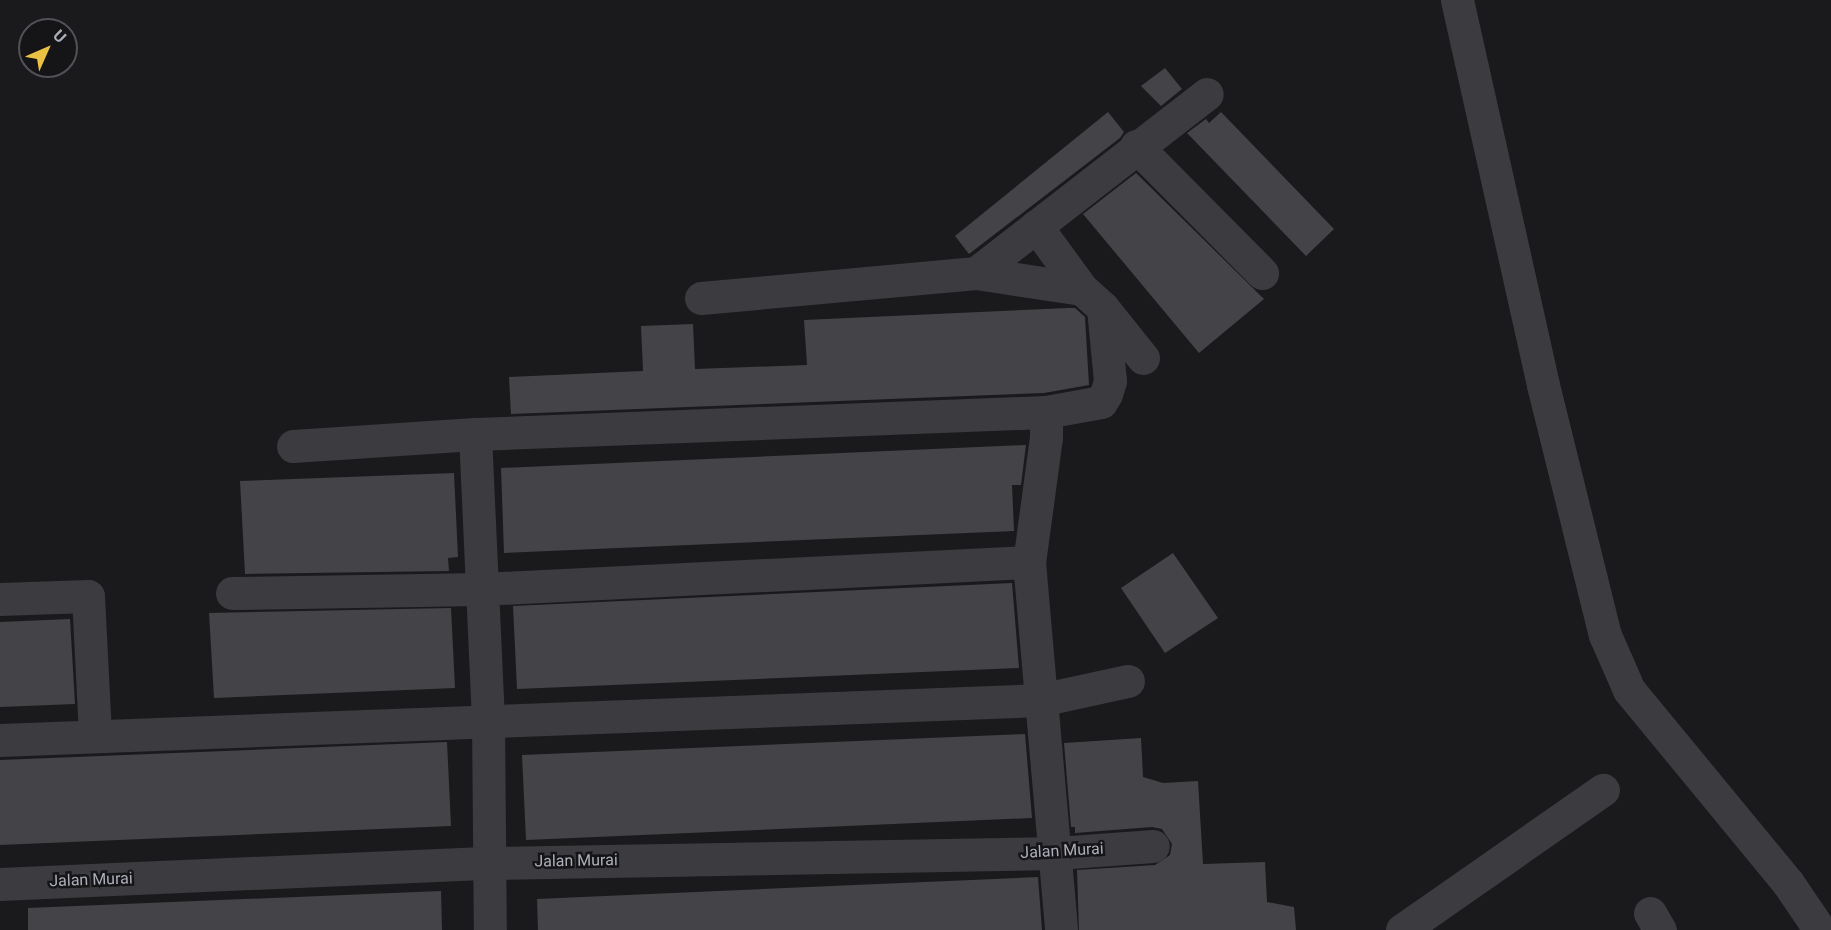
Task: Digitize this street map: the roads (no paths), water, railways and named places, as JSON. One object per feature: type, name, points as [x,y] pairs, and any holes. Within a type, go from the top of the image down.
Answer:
[{"type":"street","points":[[1457,0],[1543,385],[1605,635],[1629,690],[1788,883],[1820,930]]},
{"type":"street","points":[[976,273],[1136,146],[1207,94]]},
{"type":"street","points":[[1136,146],[1262,273]]},
{"type":"street","points":[[1036,226],[1092,298],[1143,358]]},
{"type":"street","points":[[701,297],[976,273],[1092,298]]},
{"type":"street","points":[[292,446],[475,434],[1046,412],[1101,402],[1110,381],[1092,298]]},
{"type":"street","points":[[1046,412],[1047,437],[1029,562],[1040,700],[1057,853],[1061,930]]},
{"type":"street","points":[[475,434],[488,719],[490,930]]},
{"type":"street","points":[[232,593],[481,589],[1029,562]]},
{"type":"street","points":[[0,599],[88,596],[95,736]]},
{"type":"street","points":[[0,740],[488,719],[1040,700],[1128,681]]},
{"type":"street","points":[[1402,930],[1603,790]]},
{"type":"street","name":"Jalan Murai","points":[[0,884],[489,863],[1057,853],[1153,846]]}]
